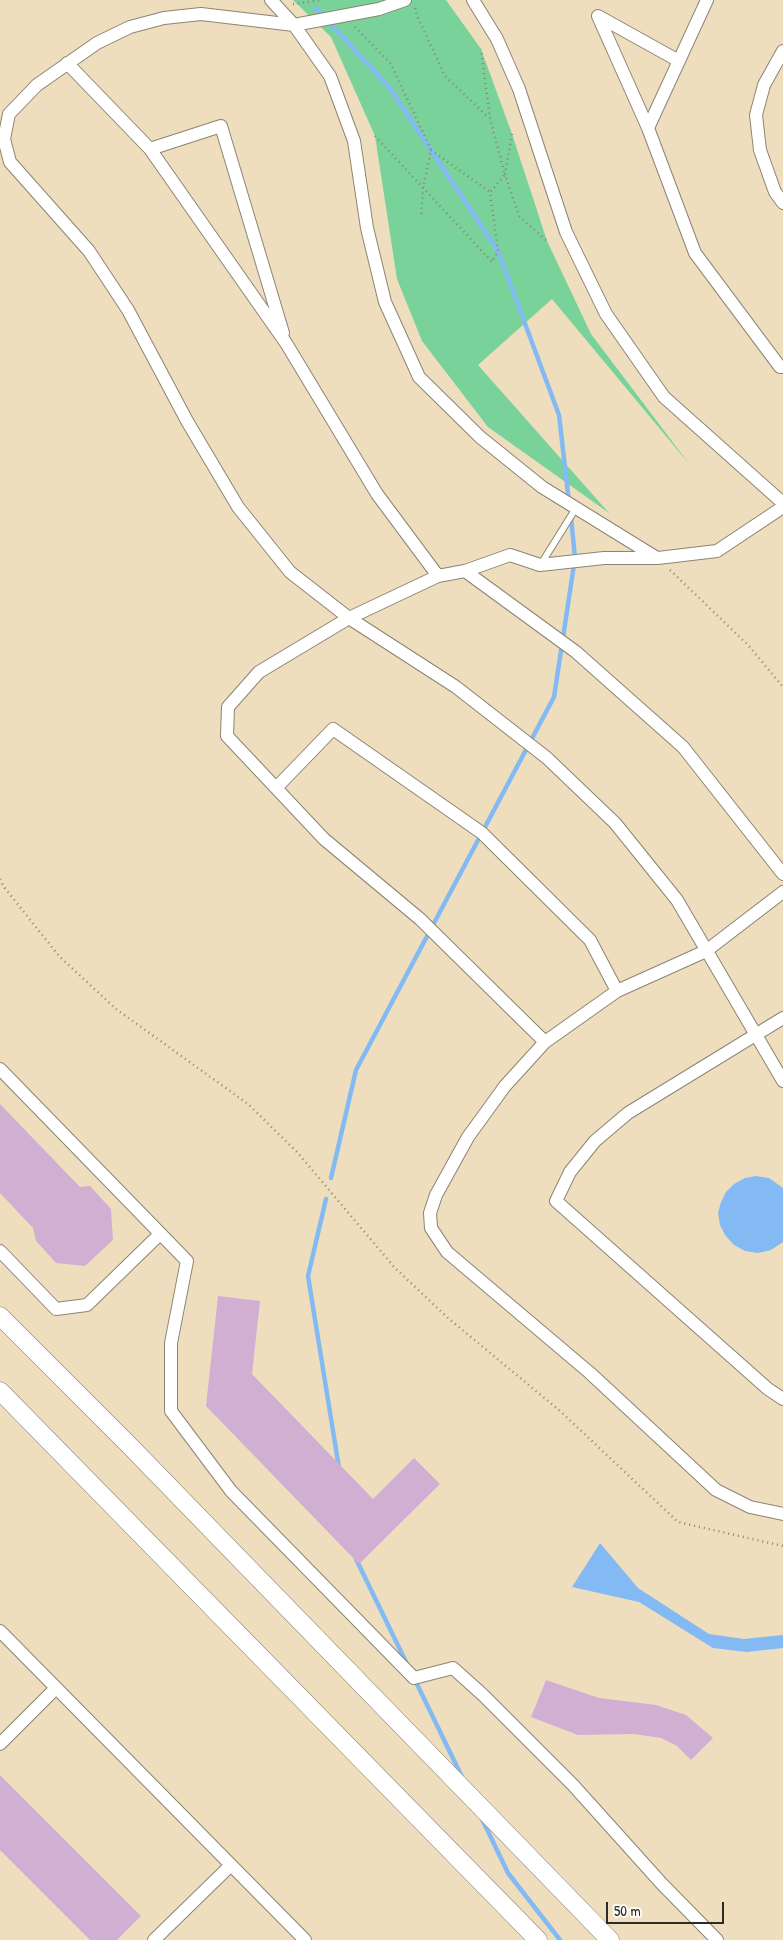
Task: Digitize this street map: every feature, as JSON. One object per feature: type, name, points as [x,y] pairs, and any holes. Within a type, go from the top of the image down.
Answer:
[{"type":"main road","points":[[0,1316],[140,1457],[610,1940]]},
{"type":"main road","points":[[0,1391],[538,1940]]},
{"type":"street","points":[[271,0],[282,8],[330,76],[354,141],[367,228],[385,302],[419,377],[480,436],[542,487],[658,558]]},
{"type":"street","points":[[405,0],[380,10],[271,27],[201,14],[164,18],[130,27],[97,43],[37,85],[9,114],[4,139],[10,162],[89,251],[128,310],[187,421],[238,507],[290,572],[349,618],[456,687],[554,764],[615,823],[677,900],[783,1080]]},
{"type":"street","points":[[473,0],[497,38],[519,89],[566,232],[606,314],[664,397],[783,502]]},
{"type":"street","points":[[648,128],[707,0]]},
{"type":"street","points":[[271,27],[282,8]]},
{"type":"street","points":[[679,61],[598,16],[648,128],[695,253],[780,367],[783,367]]},
{"type":"street","points":[[783,51],[764,85],[756,114],[760,150],[775,192],[783,203]]},
{"type":"street","points":[[68,63],[150,149],[286,343],[377,494],[438,576]]},
{"type":"street","points":[[150,149],[221,126],[286,343]]},
{"type":"street","points":[[544,1042],[420,919],[324,839],[228,736],[228,707],[259,672],[349,618],[438,576],[465,571],[510,556],[540,565],[604,558],[658,558],[717,550],[783,507]]},
{"type":"street","points":[[465,571],[576,652],[683,747],[783,874]]},
{"type":"street","points":[[276,788],[333,729],[482,833],[590,940],[616,991]]},
{"type":"street","points":[[783,892],[706,951],[616,991],[544,1042],[505,1086],[468,1137],[436,1195],[430,1213],[431,1228],[446,1252],[590,1373],[716,1490],[750,1507],[783,1514]]},
{"type":"street","points":[[783,1018],[628,1113],[595,1141],[570,1172],[556,1201],[768,1389],[783,1399]]},
{"type":"street","points":[[0,1069],[187,1261],[171,1343],[171,1411],[231,1490],[414,1678],[453,1668],[483,1695],[573,1785],[662,1884],[717,1940]]},
{"type":"street","points":[[0,1251],[56,1309],[87,1305],[160,1234]]},
{"type":"street","points":[[0,1631],[305,1940]]},
{"type":"street","points":[[0,1744],[56,1688]]},
{"type":"street","points":[[154,1940],[231,1865]]},
{"type":"lane","points":[[540,565],[576,508]]},
{"type":"path","points":[[282,8],[321,0]]},
{"type":"path","points":[[413,0],[417,16],[445,76],[490,118]]},
{"type":"path","points":[[340,16],[360,30],[391,64],[431,150],[490,192],[498,251],[492,262],[375,136]]},
{"type":"path","points":[[481,49],[490,118],[505,175],[520,216],[547,241]]},
{"type":"path","points":[[490,192],[505,175],[512,134]]},
{"type":"path","points":[[421,217],[423,188],[431,150]]},
{"type":"path","points":[[658,558],[748,645],[783,687]]},
{"type":"path","points":[[0,879],[4,887],[59,956],[116,1009],[248,1104],[297,1152],[395,1268],[448,1318],[560,1411],[678,1522],[783,1546]]},
{"type":"green space","points":[[293,0],[446,0],[481,49],[512,134],[547,241],[591,334],[690,465],[552,299],[478,365],[609,513],[488,427],[422,341],[397,279],[375,136],[331,37]]},
{"type":"water","points":[[756,1176],[769,1178],[783,1188],[783,1242],[771,1250],[758,1253],[745,1251],[734,1245],[725,1235],[720,1225],[718,1213],[726,1192],[734,1184],[745,1178]]},
{"type":"water","points":[[600,1543],[638,1588],[709,1634],[744,1639],[783,1635],[783,1648],[747,1652],[713,1648],[639,1602],[572,1587]]},
{"type":"building","points":[[0,1104],[80,1187],[90,1186],[111,1209],[113,1240],[85,1266],[56,1263],[36,1241],[33,1228],[0,1193]]},
{"type":"building","points":[[218,1296],[260,1301],[252,1374],[373,1499],[414,1458],[440,1484],[359,1564],[206,1406]]},
{"type":"building","points":[[546,1680],[599,1698],[656,1705],[686,1715],[713,1738],[691,1760],[677,1746],[661,1738],[634,1734],[578,1735],[531,1717]]},
{"type":"building","points":[[0,1775],[141,1916],[117,1940],[90,1940],[0,1850]]},
{"type":"waterway","points":[[316,8],[389,87],[498,251],[559,415],[569,502]]},
{"type":"waterway","points":[[331,1178],[356,1070],[554,697],[575,558],[571,517]]},
{"type":"waterway","points":[[326,1199],[308,1276],[339,1468]]},
{"type":"waterway","points":[[356,1559],[407,1664]]},
{"type":"waterway","points":[[415,1680],[462,1777]]},
{"type":"waterway","points":[[482,1819],[508,1873],[560,1940]]}]
